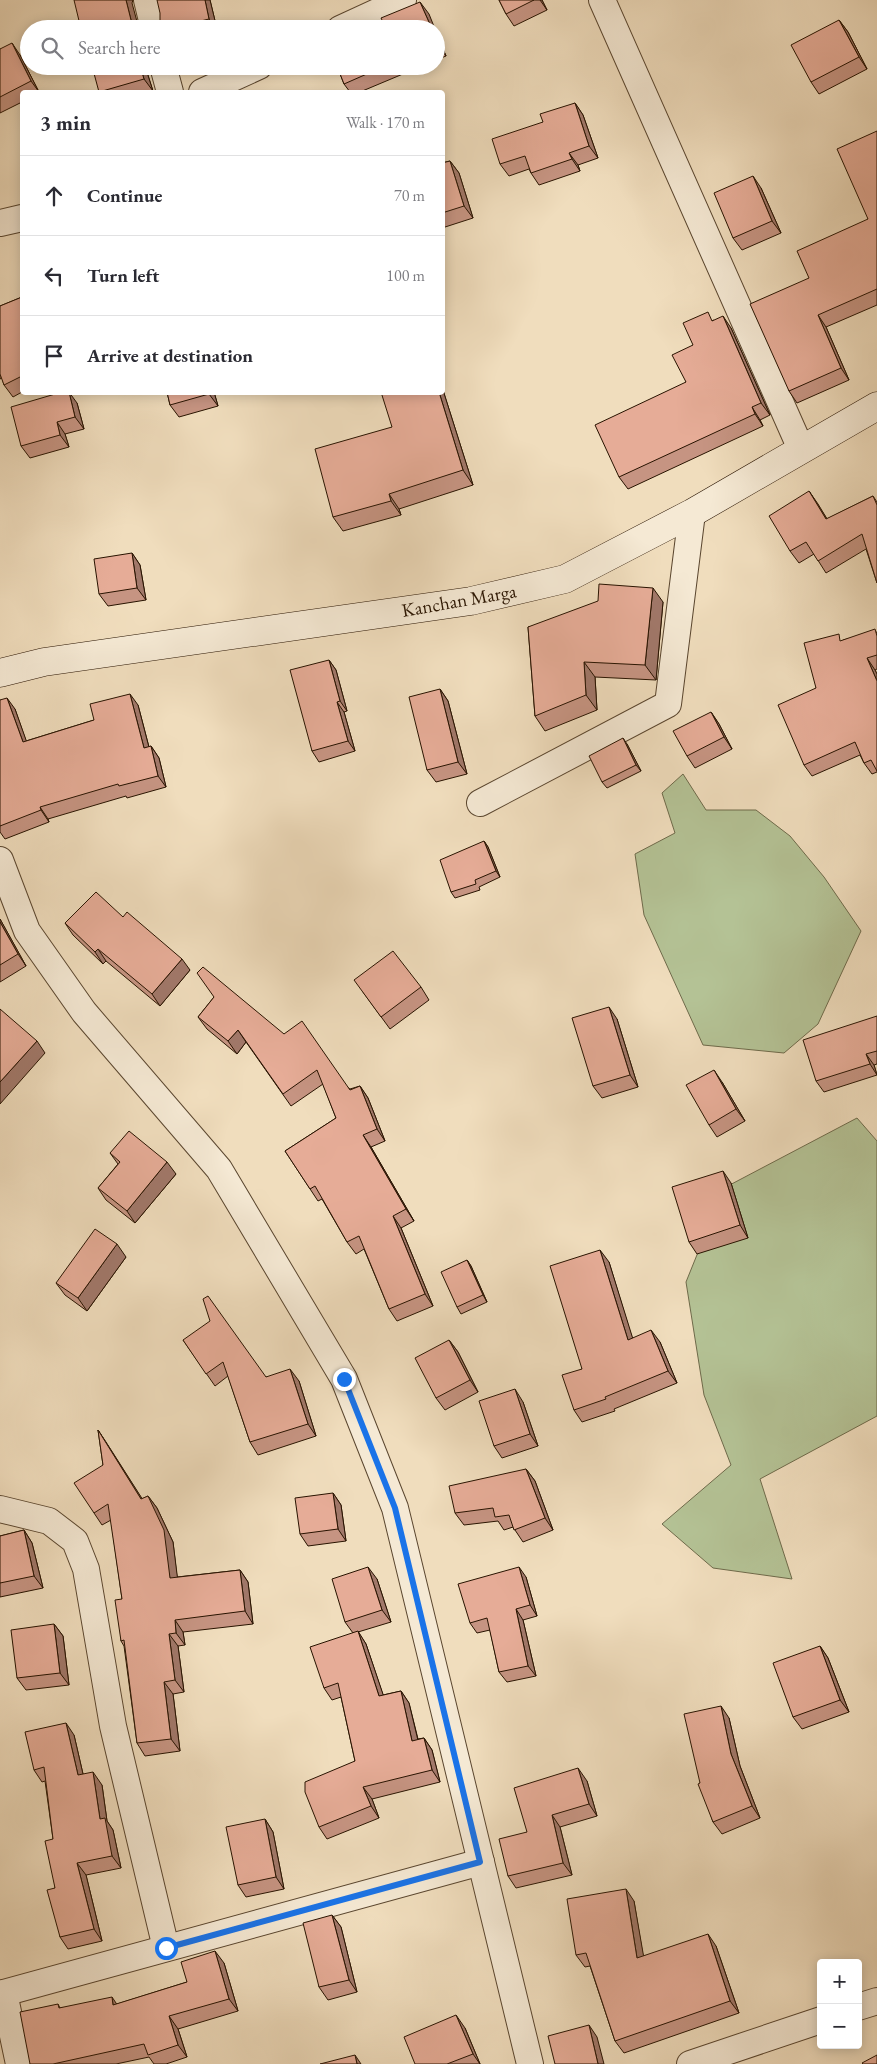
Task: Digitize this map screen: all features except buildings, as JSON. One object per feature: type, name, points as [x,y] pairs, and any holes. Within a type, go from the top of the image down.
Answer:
[{"type":"main road","name":"Kanchan Marga","points":[[0,672],[44,662],[472,601],[565,580],[692,513],[877,406]]},
{"type":"street","points":[[147,0],[152,20]]},
{"type":"street","points":[[360,20],[403,0]]},
{"type":"street","points":[[602,0],[801,449]]},
{"type":"street","points":[[165,75],[169,90]]},
{"type":"street","points":[[206,90],[239,75]]},
{"type":"street","points":[[480,803],[668,704],[692,513]]},
{"type":"street","points":[[0,860],[26,931],[84,1012],[218,1169],[344,1379],[395,1508],[530,2064]]},
{"type":"street","points":[[0,1509],[49,1521],[75,1542],[86,1569],[113,1726],[166,1948]]},
{"type":"street","points":[[19,2064],[2,1993],[480,1862]]},
{"type":"street","points":[[862,2006],[877,2001]]},
{"type":"street","points":[[690,2064],[817,2021]]},
{"type":"green space","points":[[683,774],[706,810],[756,810],[790,836],[824,877],[861,931],[818,1024],[784,1053],[703,1045],[644,915],[635,854],[675,833],[662,793]]},
{"type":"green space","points":[[857,1118],[877,1141],[877,1416],[760,1479],[792,1579],[713,1568],[662,1524],[731,1465],[704,1395],[686,1282],[724,1188]]},
{"type":"route","points":[[166,1948],[480,1862],[395,1508],[344,1379]]}]
